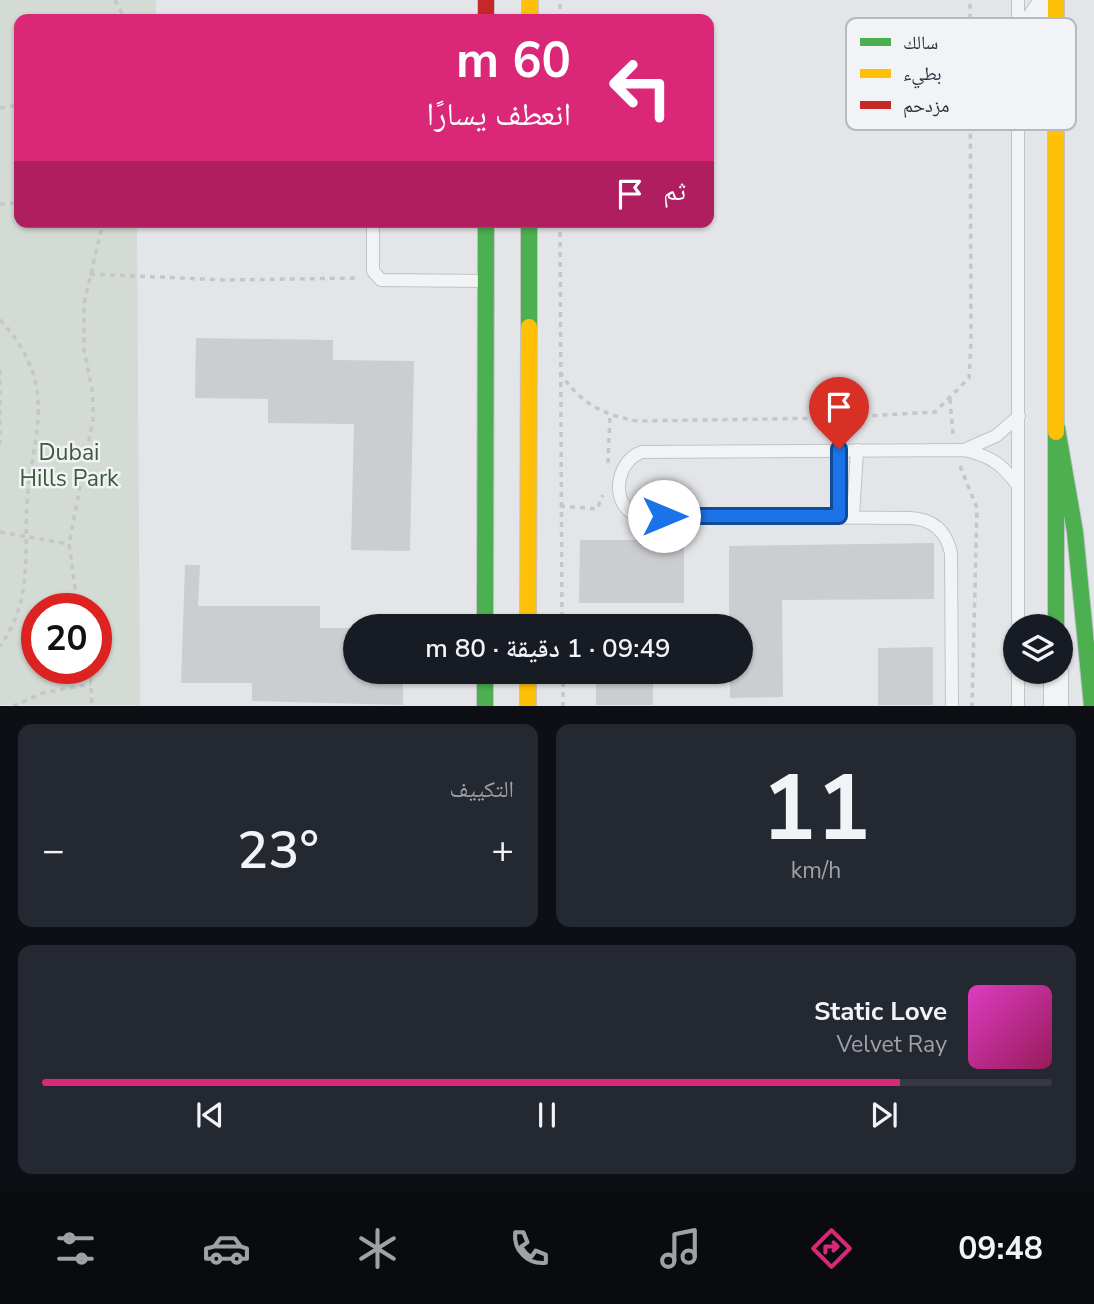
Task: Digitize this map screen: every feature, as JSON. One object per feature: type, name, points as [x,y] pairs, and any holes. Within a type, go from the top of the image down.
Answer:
[{"type":"main road","points":[[1056,0],[1056,18]]},
{"type":"main road","points":[[1056,130],[1056,614]]},
{"type":"main road","points":[[485,614],[486,228]]},
{"type":"main road","points":[[528,228],[528,614]]},
{"type":"main road","points":[[1057,428],[1076,542],[1092,705]]},
{"type":"main road","points":[[485,684],[485,705]]},
{"type":"main road","points":[[528,684],[528,705]]},
{"type":"street","points":[[1035,18],[1047,0]]},
{"type":"street","points":[[1056,684],[1056,705]]},
{"type":"lane","points":[[1018,0],[1018,18]]},
{"type":"lane","points":[[1018,130],[1018,614]]},
{"type":"lane","points":[[373,228],[373,271],[381,280],[486,281]]},
{"type":"lane","points":[[959,450],[996,436],[1019,415]]},
{"type":"lane","points":[[839,449],[839,516]]},
{"type":"lane","points":[[853,517],[857,450]]},
{"type":"lane","points":[[952,705],[951,553],[944,534],[929,521],[920,518],[839,516],[639,516],[623,506],[620,474],[625,462],[642,452],[959,450],[990,457],[1001,464],[1018,486]]},
{"type":"lane","points":[[1018,684],[1018,705]]},
{"type":"path","points":[[970,0],[970,18]]},
{"type":"path","points":[[560,372],[576,396],[610,416],[637,421],[833,418],[935,412],[969,378],[970,130]]},
{"type":"path","points":[[76,593],[69,544],[93,419],[83,327],[90,274],[102,228]]},
{"type":"path","points":[[560,228],[562,614]]},
{"type":"path","points":[[90,274],[239,280],[337,281],[376,277]]},
{"type":"path","points":[[0,320],[27,361],[39,407],[38,435],[28,495],[28,563],[21,605],[0,646]]},
{"type":"path","points":[[0,333],[7,327]]},
{"type":"path","points":[[0,370],[0,444]]},
{"type":"path","points":[[950,399],[959,450],[977,508],[972,705]]},
{"type":"path","points":[[607,466],[610,416]]},
{"type":"path","points":[[560,506],[597,509],[603,492]]},
{"type":"path","points":[[0,532],[69,544]]},
{"type":"path","points":[[13,705],[43,693],[91,684],[92,705]]},
{"type":"path","points":[[563,684],[563,705]]},
{"type":"green space","name":"Dubai Hills Park","points":[[0,0],[156,0],[156,14],[14,14],[14,228],[137,228],[140,705],[0,705]]},
{"type":"building","points":[[196,338],[333,340],[333,360],[414,361],[410,551],[351,550],[354,424],[268,423],[268,399],[195,398]]},
{"type":"building","points":[[580,540],[684,540],[684,603],[579,603]]},
{"type":"building","points":[[934,543],[934,599],[782,600],[783,697],[730,698],[730,684],[753,684],[753,614],[729,614],[729,546]]},
{"type":"building","points":[[185,565],[200,565],[198,606],[320,606],[320,628],[343,628],[343,684],[403,684],[403,705],[252,701],[252,683],[181,683]]},
{"type":"building","points":[[933,647],[933,705],[878,705],[878,648]]},
{"type":"building","points":[[596,684],[653,684],[653,705],[596,705]]},
{"type":"traffic: fast","points":[[485,614],[486,228]]},
{"type":"traffic: fast","points":[[529,228],[529,327]]},
{"type":"traffic: fast","points":[[1057,428],[1075,532],[1092,706]]},
{"type":"traffic: fast","points":[[1056,432],[1056,614]]},
{"type":"traffic: fast","points":[[485,684],[485,706]]},
{"type":"traffic: slow","points":[[530,0],[530,14]]},
{"type":"traffic: slow","points":[[1056,0],[1056,18]]},
{"type":"traffic: slow","points":[[1056,130],[1056,432]]},
{"type":"traffic: slow","points":[[528,614],[529,327]]},
{"type":"traffic: slow","points":[[528,684],[528,706]]},
{"type":"traffic: jam","points":[[486,0],[486,14]]},
{"type":"route","points":[[664,516],[839,516],[839,449]]}]
